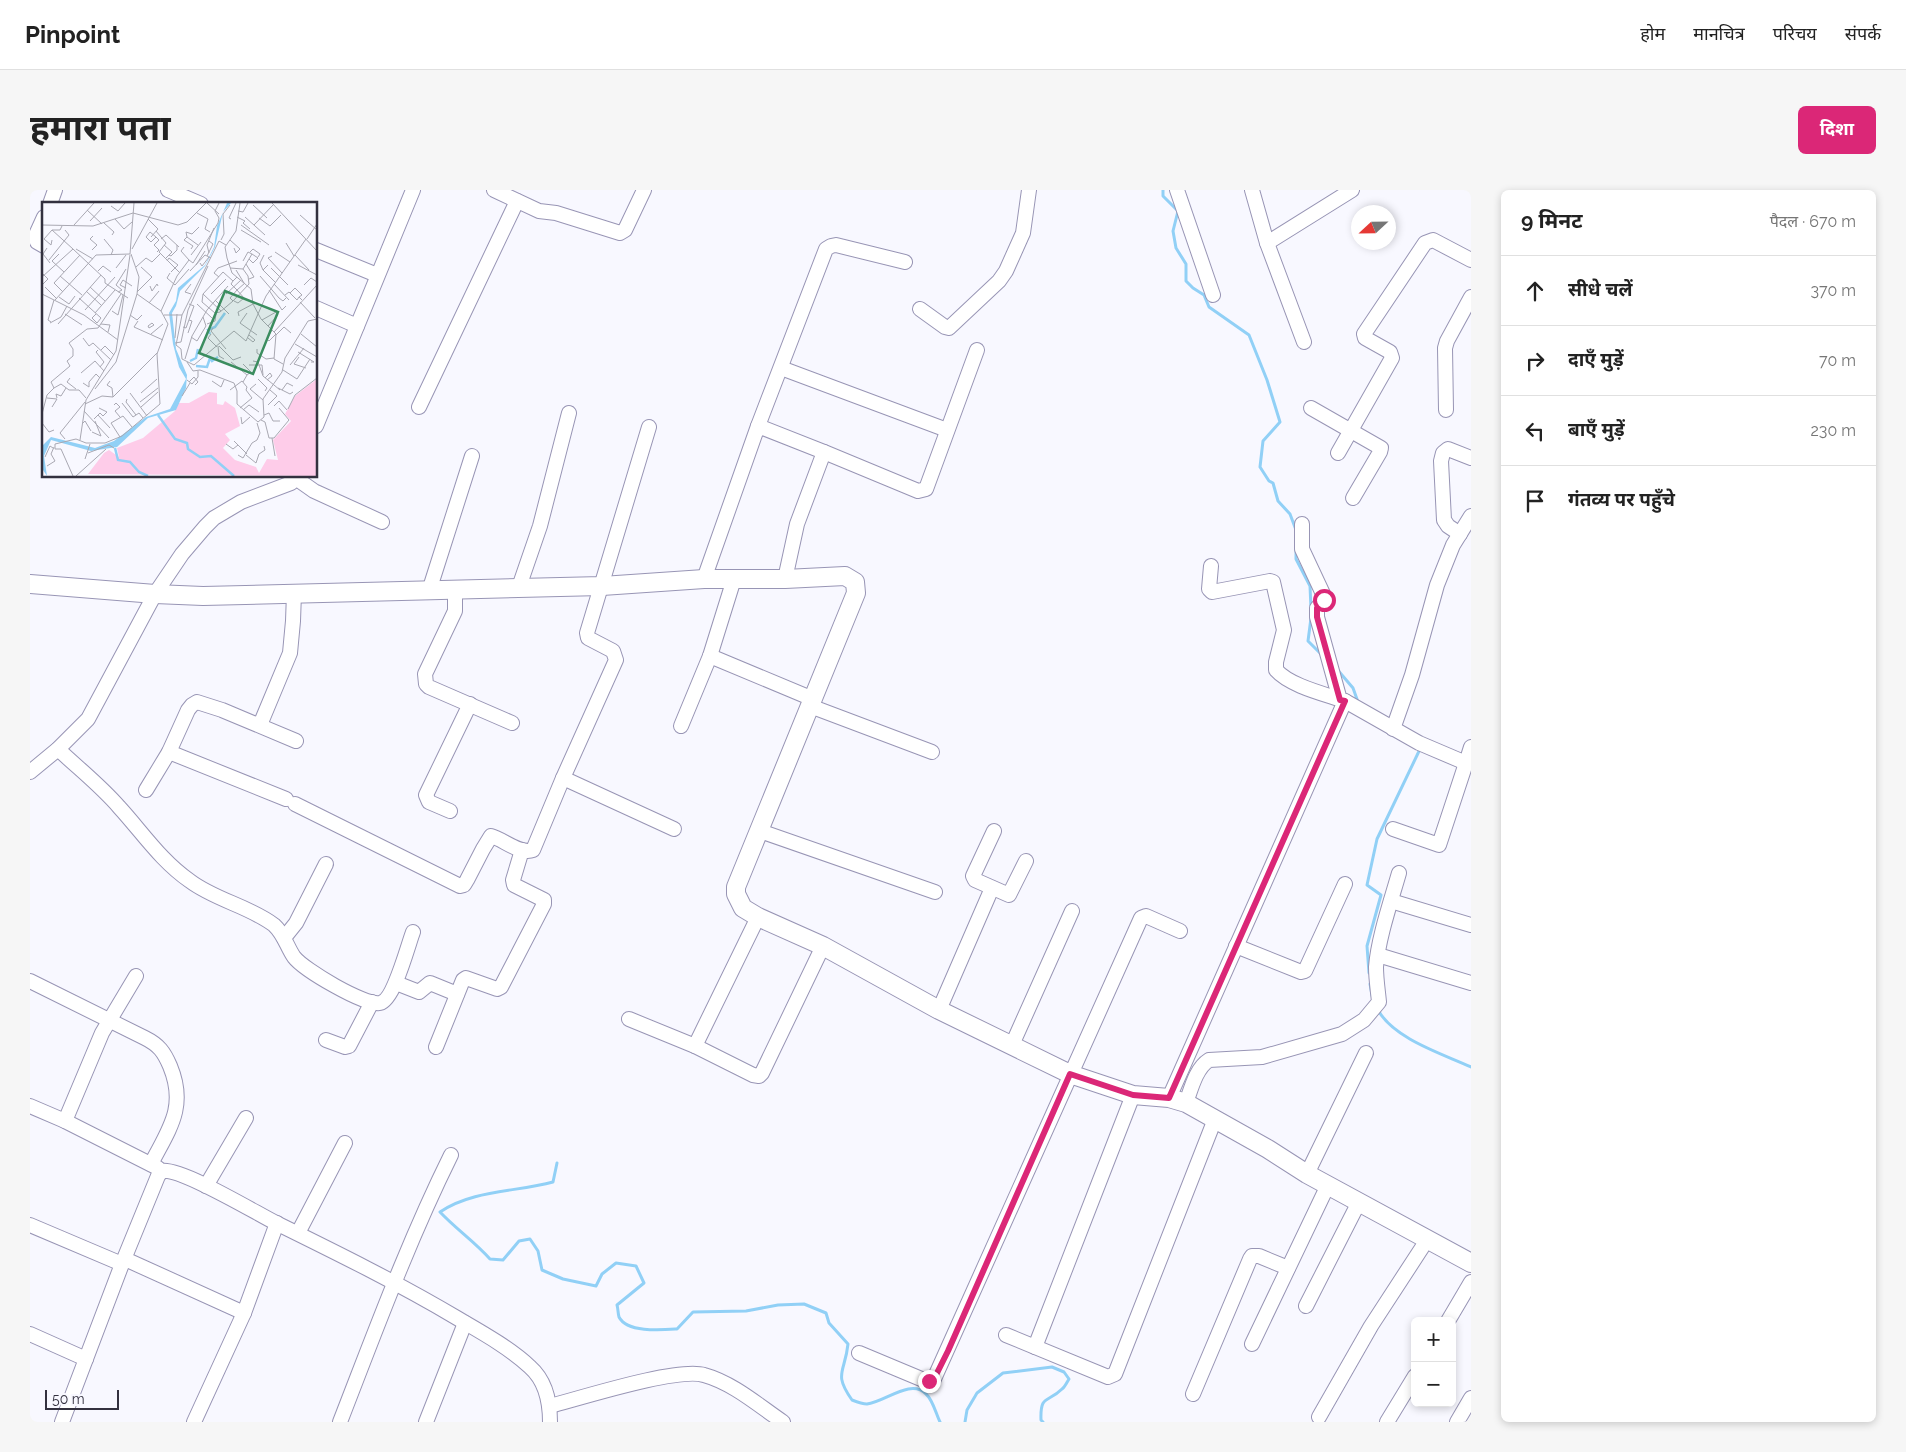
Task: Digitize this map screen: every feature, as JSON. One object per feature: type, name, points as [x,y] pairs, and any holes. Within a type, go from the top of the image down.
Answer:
[{"type":"main road","points":[[30,584],[203,596],[602,586],[704,579],[786,579],[845,576],[854,582],[856,593],[736,887],[736,894],[743,908],[758,917],[823,946],[939,1010],[1070,1074],[1133,1095],[1177,1100],[1216,1118],[1307,1174],[1471,1263]]},
{"type":"street","points":[[51,202],[55,190]]},
{"type":"street","points":[[168,190],[197,202]]},
{"type":"street","points":[[318,421],[413,190]]},
{"type":"street","points":[[494,190],[539,211],[556,213],[621,233],[626,230],[644,190]]},
{"type":"street","points":[[920,310],[945,328],[949,328],[999,281],[1006,271],[1023,233],[1030,190]]},
{"type":"street","points":[[1177,190],[1213,295]]},
{"type":"street","points":[[1252,190],[1267,243],[1304,342]]},
{"type":"street","points":[[1267,243],[1352,190]]},
{"type":"street","points":[[419,407],[517,201]]},
{"type":"street","points":[[36,242],[42,223]]},
{"type":"street","points":[[1338,453],[1392,358],[1390,352],[1365,338],[1364,334],[1425,243],[1433,240],[1471,260]]},
{"type":"street","points":[[704,579],[758,426],[811,286],[828,247],[836,245],[905,262]]},
{"type":"street","points":[[318,251],[377,274]]},
{"type":"street","points":[[1446,410],[1445,348],[1471,297]]},
{"type":"street","points":[[318,309],[357,326]]},
{"type":"street","points":[[758,426],[921,492],[926,489],[977,350]]},
{"type":"street","points":[[781,368],[947,430]]},
{"type":"street","points":[[1310,408],[1378,445],[1381,450],[1353,498]]},
{"type":"street","points":[[519,587],[540,526],[569,413]]},
{"type":"street","points":[[169,752],[290,801],[460,886],[467,880],[491,836],[522,850],[529,852],[534,849],[563,778],[616,660],[613,651],[588,638],[587,635],[649,427]]},
{"type":"street","points":[[1467,528],[1448,526],[1444,520],[1441,461],[1443,453],[1448,449],[1471,458]]},
{"type":"street","points":[[786,579],[797,524],[824,452]]},
{"type":"street","points":[[429,591],[472,456]]},
{"type":"street","points":[[30,772],[58,750],[88,719],[155,594],[182,554],[214,518],[241,502],[298,478],[314,491],[382,522]]},
{"type":"street","points":[[1177,1100],[1236,946],[1342,700],[1316,613],[1317,608],[1324,600],[1324,596],[1302,549],[1302,524]]},
{"type":"street","points":[[1394,728],[1412,675],[1437,585],[1454,545],[1467,528]]},
{"type":"street","points":[[1211,566],[1208,585],[1212,592],[1270,581],[1274,582],[1284,630],[1276,662],[1276,670],[1286,678],[1311,690],[1342,700],[1421,744],[1466,763]]},
{"type":"street","points":[[681,726],[710,656],[734,579]]},
{"type":"street","points":[[455,590],[455,611],[428,666],[424,680],[429,687],[512,723]]},
{"type":"street","points":[[260,725],[290,653],[294,621],[294,593]]},
{"type":"street","points":[[710,656],[812,702],[932,752]]},
{"type":"street","points":[[146,790],[169,752],[188,710],[197,702],[260,725],[296,741]]},
{"type":"street","points":[[450,811],[429,802],[426,795],[470,704]]},
{"type":"street","points":[[1393,829],[1436,845],[1440,844],[1471,747]]},
{"type":"street","points":[[58,750],[118,805],[146,841],[190,882],[274,925],[295,958],[340,989],[372,1002],[381,1003],[385,1000],[396,982],[413,932]]},
{"type":"street","points":[[563,778],[674,829]]},
{"type":"street","points":[[760,831],[935,892]]},
{"type":"street","points":[[994,831],[973,876],[975,880],[1008,895],[1026,861]]},
{"type":"street","points":[[436,1046],[463,980],[466,978],[496,989],[501,987],[544,904],[544,900],[514,886],[513,880],[522,850]]},
{"type":"street","points":[[284,938],[296,923],[326,864]]},
{"type":"street","points":[[1177,1100],[1203,1064],[1209,1060],[1262,1058],[1342,1034],[1357,1025],[1375,1008],[1379,1002],[1376,968],[1378,955],[1399,873]]},
{"type":"street","points":[[1236,946],[1301,972],[1305,971],[1345,884]]},
{"type":"street","points":[[939,1010],[992,888]]},
{"type":"street","points":[[1391,901],[1471,925]]},
{"type":"street","points":[[1012,1045],[1072,911]]},
{"type":"street","points":[[859,1354],[926,1381],[934,1379],[1141,918],[1146,916],[1180,931]]},
{"type":"street","points":[[695,1046],[758,917]]},
{"type":"street","points":[[629,1020],[695,1046],[759,1076],[823,946]]},
{"type":"street","points":[[1378,955],[1471,983]]},
{"type":"street","points":[[65,1122],[108,1020],[136,976]]},
{"type":"street","points":[[30,981],[156,1044],[166,1056],[177,1088],[177,1107],[157,1168],[158,1176],[62,1422]]},
{"type":"street","points":[[396,982],[418,992],[430,983],[457,994]]},
{"type":"street","points":[[326,1040],[345,1047],[349,1046],[372,1002]]},
{"type":"street","points":[[1307,1174],[1366,1053]]},
{"type":"street","points":[[1035,1347],[1133,1095]]},
{"type":"street","points":[[30,1106],[157,1168],[169,1170],[206,1186],[277,1224],[394,1282],[465,1322],[488,1336],[530,1367],[546,1392],[550,1406],[550,1422]]},
{"type":"street","points":[[206,1186],[246,1118]]},
{"type":"street","points":[[1006,1335],[1108,1377],[1115,1374],[1216,1118]]},
{"type":"street","points":[[298,1233],[345,1143]]},
{"type":"street","points":[[340,1422],[423,1212],[451,1156]]},
{"type":"street","points":[[1252,1344],[1328,1185]]},
{"type":"street","points":[[1306,1306],[1359,1202]]},
{"type":"street","points":[[194,1422],[244,1313],[277,1224]]},
{"type":"street","points":[[30,1226],[124,1261],[244,1313]]},
{"type":"street","points":[[1319,1416],[1371,1326],[1427,1240]]},
{"type":"street","points":[[1193,1394],[1252,1256],[1259,1256],[1288,1268]]},
{"type":"street","points":[[1450,1317],[1471,1282]]},
{"type":"street","points":[[426,1422],[465,1322]]},
{"type":"street","points":[[30,1334],[86,1359]]},
{"type":"street","points":[[550,1406],[652,1380],[694,1373],[714,1378],[730,1386],[783,1422]]},
{"type":"street","points":[[1388,1422],[1411,1383]]},
{"type":"street","points":[[1457,1422],[1471,1398]]},
{"type":"waterway","points":[[1163,190],[1163,196],[1178,211],[1173,231],[1176,248],[1186,264],[1186,281],[1204,295],[1209,307],[1249,335],[1267,380],[1280,422],[1263,441],[1260,467],[1269,481],[1273,483],[1278,501],[1290,514],[1296,530]]},
{"type":"waterway","points":[[1296,549],[1296,559],[1310,586],[1311,609]]},
{"type":"waterway","points":[[1311,618],[1308,641],[1323,656]]},
{"type":"waterway","points":[[1336,668],[1353,688],[1358,702]]},
{"type":"waterway","points":[[1369,973],[1367,946],[1381,895],[1367,885],[1377,839],[1421,747]]},
{"type":"waterway","points":[[1370,984],[1373,1000]]},
{"type":"waterway","points":[[1378,1010],[1395,1029],[1420,1045],[1471,1067]]},
{"type":"waterway","points":[[557,1163],[553,1182],[480,1195],[466,1199],[440,1212],[490,1259],[503,1260],[519,1241],[530,1239],[538,1251],[542,1270],[563,1279],[596,1286],[602,1274],[616,1263],[636,1266],[644,1283],[617,1305],[619,1317],[629,1326],[654,1330],[677,1329],[693,1312],[746,1311],[778,1305],[804,1304],[826,1313],[829,1323],[848,1344],[842,1378],[846,1391],[852,1400],[867,1404],[905,1390],[920,1390],[931,1400],[940,1422]]},
{"type":"waterway","points":[[965,1422],[967,1410],[977,1393],[1003,1373],[1052,1367],[1064,1372],[1069,1379],[1063,1388],[1044,1402],[1041,1412],[1041,1420],[1043,1422]]},
{"type":"route","points":[[929,1381],[934,1379],[948,1351],[1070,1074],[1133,1095],[1169,1098],[1345,701],[1340,700],[1316,613],[1317,608],[1324,600]]}]
